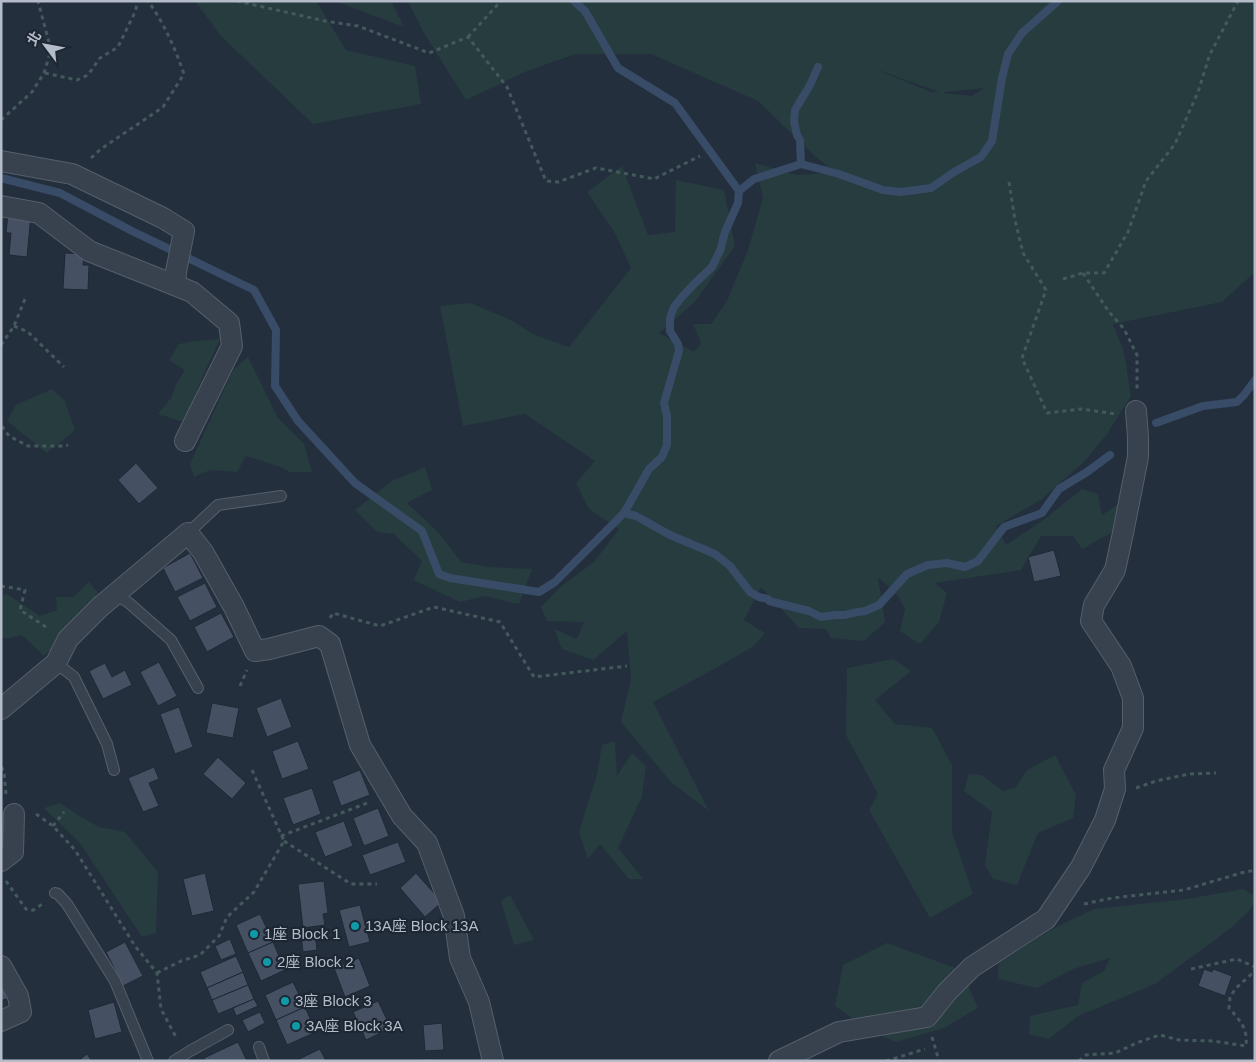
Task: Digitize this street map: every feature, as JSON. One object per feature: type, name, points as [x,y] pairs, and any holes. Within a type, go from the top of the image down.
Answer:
[{"type":"street","points":[[1,161],[72,174],[163,218],[184,231],[175,285]]},
{"type":"street","points":[[1,206],[39,213],[89,250],[192,292],[229,323],[232,346],[185,441]]},
{"type":"street","points":[[779,1061],[839,1032],[927,1017],[947,992],[972,967],[1046,920],[1081,867],[1105,820],[1115,789],[1114,770],[1133,728],[1133,698],[1121,666],[1091,621],[1094,605],[1115,570],[1121,542],[1138,457],[1136,411]]},
{"type":"street","points":[[1,709],[56,663],[68,639],[100,607],[188,533],[203,552],[234,607],[255,651],[319,636],[330,644],[360,746],[402,816],[426,843],[454,916],[460,958],[479,1002],[493,1061]]},
{"type":"street","points":[[1,861],[13,852],[19,808]]},
{"type":"street","points":[[1,966],[18,996],[21,1012],[1,1021]]},
{"type":"lane","points":[[188,533],[218,505],[281,496]]},
{"type":"lane","points":[[114,594],[129,603],[171,640],[198,688]]},
{"type":"lane","points":[[56,663],[74,677],[107,744],[114,770]]},
{"type":"lane","points":[[55,893],[67,904],[115,981],[148,1061]]},
{"type":"lane","points":[[174,1061],[228,1030]]},
{"type":"lane","points":[[259,1047],[264,1061]]},
{"type":"path","points":[[1,120],[32,92],[44,73],[51,50],[38,1]]},
{"type":"path","points":[[44,73],[77,80],[88,74],[100,58],[118,47],[135,12],[138,1]]},
{"type":"path","points":[[72,174],[101,150],[163,106],[184,74],[174,46],[148,1]]},
{"type":"path","points":[[237,1],[325,21],[358,26],[429,54],[468,37],[501,1]]},
{"type":"path","points":[[1063,279],[1083,273],[1104,273],[1128,232],[1146,181],[1175,144],[1198,92],[1210,54],[1238,1]]},
{"type":"path","points":[[468,37],[507,87],[546,181],[558,182],[596,168],[654,179],[700,156]]},
{"type":"path","points":[[1009,182],[1023,254],[1046,290],[1022,358],[1047,413],[1081,409],[1115,414],[1136,411],[1137,355],[1124,329],[1109,312],[1083,273]]},
{"type":"path","points":[[1,344],[14,326],[25,300]]},
{"type":"path","points":[[14,326],[28,332],[64,367]]},
{"type":"path","points":[[1,426],[9,436],[28,446],[68,445]]},
{"type":"path","points":[[1,586],[25,590],[20,610],[46,626]]},
{"type":"path","points":[[319,636],[333,613],[380,626],[434,607],[500,622],[534,677],[628,666]]},
{"type":"path","points":[[1,767],[4,771],[5,794],[19,808],[53,826],[75,850],[135,946],[157,973],[161,1009],[185,1054]]},
{"type":"path","points":[[252,770],[284,841],[351,884],[377,884]]},
{"type":"path","points":[[1109,807],[1135,788],[1156,781],[1190,774],[1216,773]]},
{"type":"path","points":[[281,836],[389,795]]},
{"type":"path","points":[[53,826],[64,812]]},
{"type":"path","points":[[157,973],[181,961],[200,955],[218,936],[227,917],[254,892],[284,841]]},
{"type":"path","points":[[1079,906],[1112,898],[1184,890],[1255,870]]},
{"type":"path","points":[[1,875],[29,911],[34,911],[55,893]]},
{"type":"path","points":[[1191,969],[1237,959],[1255,967]]},
{"type":"path","points":[[1079,1061],[1086,1055],[1115,1053],[1160,1035],[1179,1040],[1213,1041],[1246,1046],[1247,1037],[1244,1027],[1229,1008],[1230,997],[1236,988],[1255,971]]},
{"type":"path","points":[[886,1061],[924,1049]]},
{"type":"green space","points":[[195,1],[316,1],[346,50],[415,66],[421,104],[313,124],[221,36]]},
{"type":"green space","points":[[335,1],[391,1],[404,27]]},
{"type":"green space","points":[[408,1],[1255,1],[1255,272],[1222,302],[1113,324],[1124,352],[1131,396],[1107,434],[1086,460],[1042,499],[996,526],[1006,545],[1042,521],[1082,489],[1098,494],[1102,515],[1120,503],[1113,532],[1082,549],[1073,536],[1041,536],[1021,570],[935,583],[947,593],[939,622],[920,644],[900,631],[905,609],[898,596],[878,577],[885,622],[864,641],[831,638],[826,629],[799,628],[761,587],[744,620],[765,633],[754,646],[653,702],[709,811],[672,783],[621,722],[631,679],[627,631],[593,660],[562,649],[554,629],[577,639],[584,622],[547,621],[541,607],[560,587],[594,562],[619,529],[589,509],[576,483],[595,461],[525,414],[463,426],[440,306],[470,303],[511,320],[535,335],[569,347],[631,268],[615,233],[587,192],[622,166],[648,235],[675,232],[676,180],[724,190],[735,246],[694,303],[659,333],[694,352],[701,343],[693,324],[711,324],[727,301],[748,250],[763,198],[755,163],[796,175],[836,173],[816,157],[758,101],[651,54],[575,54],[525,72],[466,100],[424,33]],"holes":[[[870,67],[939,92],[931,92]],[[984,88],[972,96],[944,93],[945,92]]]},
{"type":"green space","points":[[220,339],[184,422],[158,414],[171,398],[185,370],[169,360],[179,344]]},
{"type":"green space","points":[[248,357],[278,418],[304,444],[312,472],[290,472],[281,467],[246,456],[237,472],[210,470],[194,477],[190,464],[233,370]]},
{"type":"green space","points":[[52,389],[65,401],[75,430],[47,453],[7,421],[16,405]]},
{"type":"green space","points":[[425,467],[432,490],[407,503],[439,533],[461,562],[489,567],[532,569],[519,604],[485,596],[460,602],[414,580],[422,561],[394,534],[377,532],[355,510],[392,481]]},
{"type":"green space","points":[[89,582],[98,593],[61,639],[44,656],[22,635],[1,638],[1,595],[7,594],[40,616],[57,610],[56,597],[73,597]]},
{"type":"green space","points":[[894,659],[911,671],[875,700],[895,724],[932,728],[952,765],[952,832],[973,894],[930,918],[869,810],[878,794],[846,735],[847,668]]},
{"type":"green space","points":[[615,741],[617,776],[632,753],[646,766],[642,796],[618,848],[643,879],[629,879],[600,844],[588,859],[579,832],[597,774],[602,745]]},
{"type":"green space","points":[[1055,755],[1076,795],[1073,818],[1038,833],[1017,885],[993,879],[985,865],[992,812],[964,791],[969,774],[982,775],[1003,791],[1016,787],[1026,771]]},
{"type":"green space","points":[[60,803],[99,827],[125,832],[158,872],[156,933],[142,937],[80,843],[44,808]]},
{"type":"green space","points":[[1243,889],[1255,896],[1255,901],[1248,912],[1231,928],[1155,984],[1078,1016],[1049,1039],[1029,1034],[1030,1016],[1078,1005],[1082,983],[1104,971],[1110,958],[1073,969],[1037,988],[998,979],[999,963],[1052,929],[1094,909],[1187,899]]},
{"type":"green space","points":[[510,895],[534,940],[514,945],[501,901]]},
{"type":"green space","points":[[887,943],[961,970],[978,1008],[944,1028],[896,1042],[867,1029],[835,1006],[843,965]]},
{"type":"building","points":[[8,214],[31,215],[27,257],[9,255],[11,233],[6,233]]},
{"type":"building","points":[[65,253],[84,254],[83,265],[89,265],[88,290],[63,289]]},
{"type":"building","points":[[136,463],[158,488],[139,504],[118,480]]},
{"type":"building","points":[[1054,550],[1061,576],[1034,582],[1028,557]]},
{"type":"building","points":[[190,553],[203,578],[175,592],[163,568]]},
{"type":"building","points":[[205,583],[217,607],[190,621],[177,597]]},
{"type":"building","points":[[221,613],[234,637],[207,652],[194,627]]},
{"type":"building","points":[[159,662],[177,696],[158,706],[140,672]]},
{"type":"building","points":[[105,663],[112,677],[125,670],[132,685],[103,699],[89,671]]},
{"type":"building","points":[[281,698],[292,727],[267,737],[256,708]]},
{"type":"building","points":[[212,703],[239,708],[233,738],[206,733]]},
{"type":"building","points":[[179,707],[193,747],[175,754],[160,714]]},
{"type":"building","points":[[298,741],[309,769],[282,779],[272,751]]},
{"type":"building","points":[[218,757],[246,783],[232,799],[203,774]]},
{"type":"building","points":[[154,767],[159,779],[149,783],[159,806],[143,812],[128,778]]},
{"type":"building","points":[[360,770],[370,795],[341,806],[332,781]]},
{"type":"building","points":[[312,788],[321,814],[293,825],[283,798]]},
{"type":"building","points":[[378,808],[389,836],[364,846],[353,818]]},
{"type":"building","points":[[344,821],[353,846],[325,857],[315,832]]},
{"type":"building","points":[[398,842],[406,862],[370,875],[362,855]]},
{"type":"building","points":[[205,873],[214,911],[192,916],[183,879]]},
{"type":"building","points":[[416,873],[442,902],[425,917],[400,888]]},
{"type":"building","points":[[324,881],[328,913],[323,914],[325,925],[303,928],[298,884]]},
{"type":"building","name":"13A座 Block 13A","points":[[360,905],[370,942],[349,947],[339,910]]},
{"type":"building","name":"1座 Block 1","points":[[260,914],[273,942],[248,953],[236,925]]},
{"type":"building","points":[[315,933],[317,950],[303,952],[301,934]]},
{"type":"building","points":[[230,939],[236,954],[221,960],[215,946]]},
{"type":"building","points":[[125,942],[143,976],[123,986],[106,952]]},
{"type":"building","name":"2座 Block 2","points":[[273,942],[285,970],[261,981],[248,953]]},
{"type":"building","points":[[236,956],[243,972],[207,988],[200,972]]},
{"type":"building","points":[[359,958],[370,986],[345,997],[334,968]]},
{"type":"building","points":[[1204,969],[1212,972],[1213,969],[1232,976],[1225,996],[1198,986]]},
{"type":"building","points":[[243,972],[248,985],[212,1000],[207,988]]},
{"type":"building","name":"3座 Block 3","points":[[293,982],[305,1007],[276,1020],[265,995]]},
{"type":"building","points":[[1,985],[8,998],[1,1001]]},
{"type":"building","points":[[248,985],[254,999],[218,1014],[212,1000]]},
{"type":"building","points":[[254,999],[258,1006],[236,1016],[233,1008]]},
{"type":"building","points":[[378,1001],[391,1028],[366,1040],[353,1012]]},
{"type":"building","points":[[114,1002],[122,1032],[95,1039],[88,1010]]},
{"type":"building","name":"3A座 Block 3A","points":[[305,1007],[316,1032],[287,1045],[276,1020]]},
{"type":"building","points":[[260,1012],[265,1023],[248,1032],[242,1020]]},
{"type":"building","points":[[442,1023],[444,1050],[425,1051],[423,1025]]},
{"type":"building","points":[[238,1042],[247,1061],[206,1061],[204,1058]]},
{"type":"building","points":[[320,1049],[326,1061],[295,1061]]},
{"type":"building","points":[[87,1054],[92,1061],[78,1061]]},
{"type":"building","points":[[421,1059],[435,1059],[435,1061],[421,1061]]},
{"type":"waterway","points":[[574,1],[585,11],[618,68],[675,103],[739,191]]},
{"type":"waterway","points":[[1,178],[60,193],[132,231],[254,290],[276,330],[275,386],[298,421],[355,483],[422,531],[439,574],[450,578],[539,592],[555,582],[624,513],[649,469],[662,457],[667,445],[667,416],[664,403],[679,351],[678,344],[670,331],[670,318],[674,307],[682,297],[712,267],[738,203],[739,191],[754,179],[801,164],[839,174],[883,190],[900,192],[931,188],[981,157],[992,141],[1002,78],[1008,54],[1022,33],[1058,1]]},
{"type":"waterway","points":[[801,164],[800,140],[794,122],[795,110],[818,67]]},
{"type":"waterway","points":[[1156,423],[1203,406],[1237,402],[1255,380]]},
{"type":"waterway","points":[[624,513],[636,516],[670,535],[715,554],[730,566],[750,592],[759,597],[809,611],[821,617],[845,615],[865,611],[879,605],[907,574],[928,565],[947,563],[965,567],[978,561],[1004,527],[1042,513],[1059,489],[1110,455]]},
{"type":"place","name":"13A座 Block 13A","points":[[355,926]]},
{"type":"place","name":"1座 Block 1","points":[[254,934]]},
{"type":"place","name":"2座 Block 2","points":[[267,962]]},
{"type":"place","name":"3座 Block 3","points":[[285,1001]]},
{"type":"place","name":"3A座 Block 3A","points":[[296,1026]]}]
